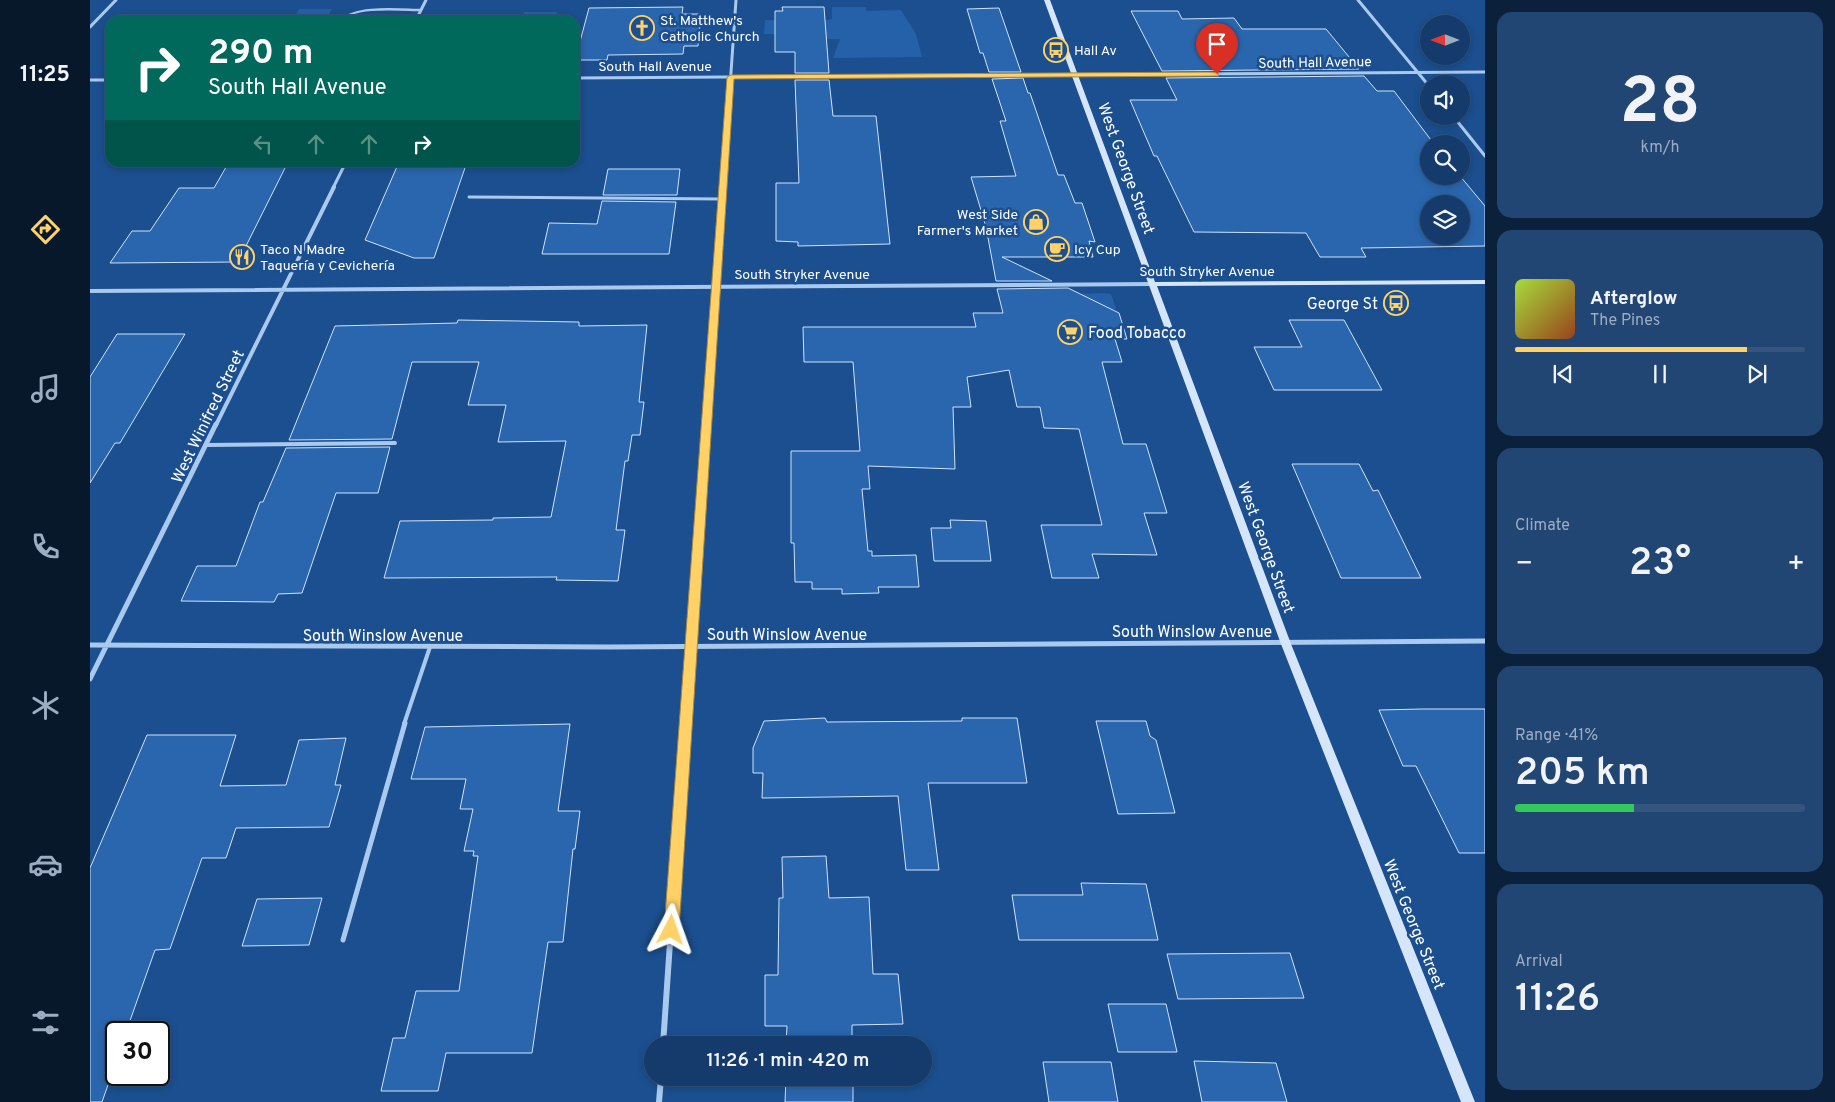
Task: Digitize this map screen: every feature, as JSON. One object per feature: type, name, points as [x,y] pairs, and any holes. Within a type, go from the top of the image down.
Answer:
[{"type":"street","points":[[90,27],[116,0]]},
{"type":"street","points":[[418,15],[426,0]]},
{"type":"street","points":[[664,1036],[736,0]]},
{"type":"street","name":"West George Street","points":[[1047,0],[1286,644],[1468,1102]]},
{"type":"street","points":[[1358,0],[1420,75]]},
{"type":"street","name":"South Hall Avenue","points":[[580,78],[1485,72]]},
{"type":"street","points":[[90,80],[105,80]]},
{"type":"street","points":[[1460,125],[1485,156]]},
{"type":"street","name":"West Winifred Street","points":[[90,679],[285,290],[344,167]]},
{"type":"street","name":"South Stryker Avenue","points":[[90,291],[1485,282]]},
{"type":"street","name":"South Winslow Avenue","points":[[90,645],[430,648],[1286,644],[1485,641]]},
{"type":"street","points":[[659,1102],[660,1086]]},
{"type":"lane","points":[[350,15],[368,10],[421,10]]},
{"type":"lane","points":[[469,197],[722,199]]},
{"type":"lane","points":[[207,445],[394,443]]},
{"type":"lane","points":[[343,940],[411,701],[430,648]]},
{"type":"shaded area","points":[[832,7],[866,7],[866,11],[901,10],[916,34],[922,57],[833,58],[840,39],[825,39],[815,34],[764,34],[765,20],[823,21],[832,19]]},
{"type":"shaded area","points":[[299,9],[332,9],[328,15],[296,15]]},
{"type":"shaded area","points":[[524,12],[557,12],[556,15],[523,15]]},
{"type":"shaded area","points":[[1077,294],[1111,294],[1116,309],[1063,309]]},
{"type":"building","name":"St. Matthew's Catholic Church","points":[[683,7],[682,14],[701,14],[698,46],[684,46],[683,54],[608,55],[607,60],[580,60],[580,41],[589,8]]},
{"type":"building","points":[[782,7],[824,7],[829,73],[795,73],[795,52],[775,52],[775,11],[783,11]]},
{"type":"building","points":[[999,8],[1021,72],[989,72],[983,53],[980,53],[967,9]]},
{"type":"building","points":[[1131,11],[1178,11],[1182,19],[1234,18],[1242,29],[1326,29],[1359,69],[1162,71]]},
{"type":"building","points":[[1364,76],[1377,91],[1394,91],[1427,135],[1420,135],[1420,185],[1468,185],[1485,206],[1485,246],[1361,248],[1366,257],[1320,257],[1306,233],[1194,232],[1157,156],[1154,156],[1130,100],[1177,100],[1166,78]]},
{"type":"building","points":[[1023,78],[1058,175],[1064,175],[1075,203],[1082,203],[1095,242],[1089,241],[1093,257],[1002,257],[1052,281],[996,281],[986,227],[971,177],[1016,176],[1000,121],[1006,121],[992,79]]},
{"type":"building","points":[[795,80],[829,80],[833,116],[876,116],[890,244],[798,246],[798,242],[776,241],[776,183],[799,183]]},
{"type":"building","points":[[226,167],[286,167],[238,262],[110,263],[132,231],[150,231],[179,188],[214,188]]},
{"type":"building","points":[[397,167],[465,167],[434,258],[414,258],[365,240]]},
{"type":"building","points":[[608,169],[680,169],[677,195],[603,195]]},
{"type":"building","points":[[602,201],[676,202],[669,254],[542,254],[549,223],[597,224]]},
{"type":"building","points":[[1068,288],[1119,313],[1127,339],[1115,339],[1122,362],[1102,362],[1123,444],[1146,444],[1167,513],[1144,513],[1157,555],[1092,554],[1099,578],[1052,578],[1041,525],[1102,525],[1079,429],[1044,428],[1040,407],[1017,407],[1009,370],[967,377],[971,407],[953,407],[955,469],[868,466],[870,489],[862,489],[868,551],[872,551],[872,556],[916,555],[919,587],[878,587],[879,593],[842,594],[842,589],[812,589],[812,582],[795,582],[794,543],[791,543],[791,451],[860,451],[853,362],[804,362],[803,327],[976,327],[973,313],[1003,313],[997,289]]},
{"type":"building","points":[[458,320],[579,322],[579,326],[647,325],[639,402],[644,402],[640,435],[632,435],[628,461],[625,461],[616,530],[625,530],[618,581],[556,580],[557,577],[384,578],[400,521],[551,517],[566,441],[498,442],[506,405],[468,405],[479,362],[412,362],[392,439],[289,440],[335,326],[457,323]]},
{"type":"building","points":[[1289,320],[1344,320],[1382,390],[1274,390],[1254,347],[1302,347]]},
{"type":"building","points":[[117,334],[185,334],[120,443],[115,443],[90,483],[90,377]]},
{"type":"building","points":[[390,447],[378,493],[336,493],[302,593],[278,594],[274,602],[181,601],[197,566],[236,566],[260,502],[263,502],[286,448]]},
{"type":"building","points":[[1292,464],[1359,464],[1373,491],[1378,490],[1421,578],[1341,578]]},
{"type":"building","points":[[950,520],[986,521],[991,561],[934,561],[931,528],[951,528]]},
{"type":"building","points":[[1485,709],[1485,853],[1459,853],[1416,766],[1403,766],[1379,710]]},
{"type":"building","points":[[825,718],[827,722],[962,721],[962,718],[1017,718],[1027,783],[928,783],[939,870],[906,870],[898,796],[762,798],[763,773],[753,773],[753,748],[764,721]]},
{"type":"building","points":[[1096,721],[1146,721],[1150,736],[1156,740],[1175,813],[1118,814]]},
{"type":"building","points":[[570,724],[558,811],[580,811],[575,849],[573,849],[563,942],[548,942],[532,1053],[446,1053],[438,1091],[381,1091],[393,1038],[405,1038],[416,991],[459,991],[478,856],[473,856],[474,851],[464,851],[473,809],[460,809],[466,779],[411,779],[425,727]]},
{"type":"building","points":[[147,735],[236,735],[220,786],[286,785],[299,740],[346,738],[335,785],[341,785],[329,827],[236,828],[226,858],[202,858],[170,949],[155,950],[130,1021],[105,1021],[105,1086],[108,1086],[102,1102],[90,1102],[90,868]]},
{"type":"building","points":[[826,856],[829,898],[869,897],[873,974],[898,974],[903,1024],[852,1025],[852,1036],[786,1036],[787,1026],[765,1026],[765,975],[778,975],[779,898],[783,898],[782,857]]},
{"type":"building","points":[[1081,883],[1146,884],[1158,940],[1019,940],[1012,895],[1083,895]]},
{"type":"building","points":[[322,898],[309,945],[242,946],[257,899]]},
{"type":"building","points":[[1290,953],[1304,998],[1178,999],[1167,954]]},
{"type":"building","points":[[1108,1004],[1166,1004],[1177,1052],[1118,1052]]},
{"type":"building","points":[[1194,1061],[1276,1063],[1287,1102],[1202,1102]]},
{"type":"building","points":[[1043,1062],[1111,1062],[1118,1102],[1049,1102]]},
{"type":"building","points":[[786,1086],[853,1086],[853,1102],[785,1102]]},
{"type":"place","name":"St. Matthew's Catholic Church","points":[[642,28]]},
{"type":"place","name":"Hall Av","points":[[1056,50]]},
{"type":"place","name":"West Side Farmer's Market","points":[[1036,222]]},
{"type":"place","name":"Icy Cup","points":[[1057,249]]},
{"type":"place","name":"Taco N Madre Taquería y Cevichería","points":[[242,257]]},
{"type":"place","name":"George St","points":[[1396,303]]},
{"type":"place","name":"Food Tobacco","points":[[1070,332]]},
{"type":"route","points":[[671,930],[731,77],[1217,74]]}]
